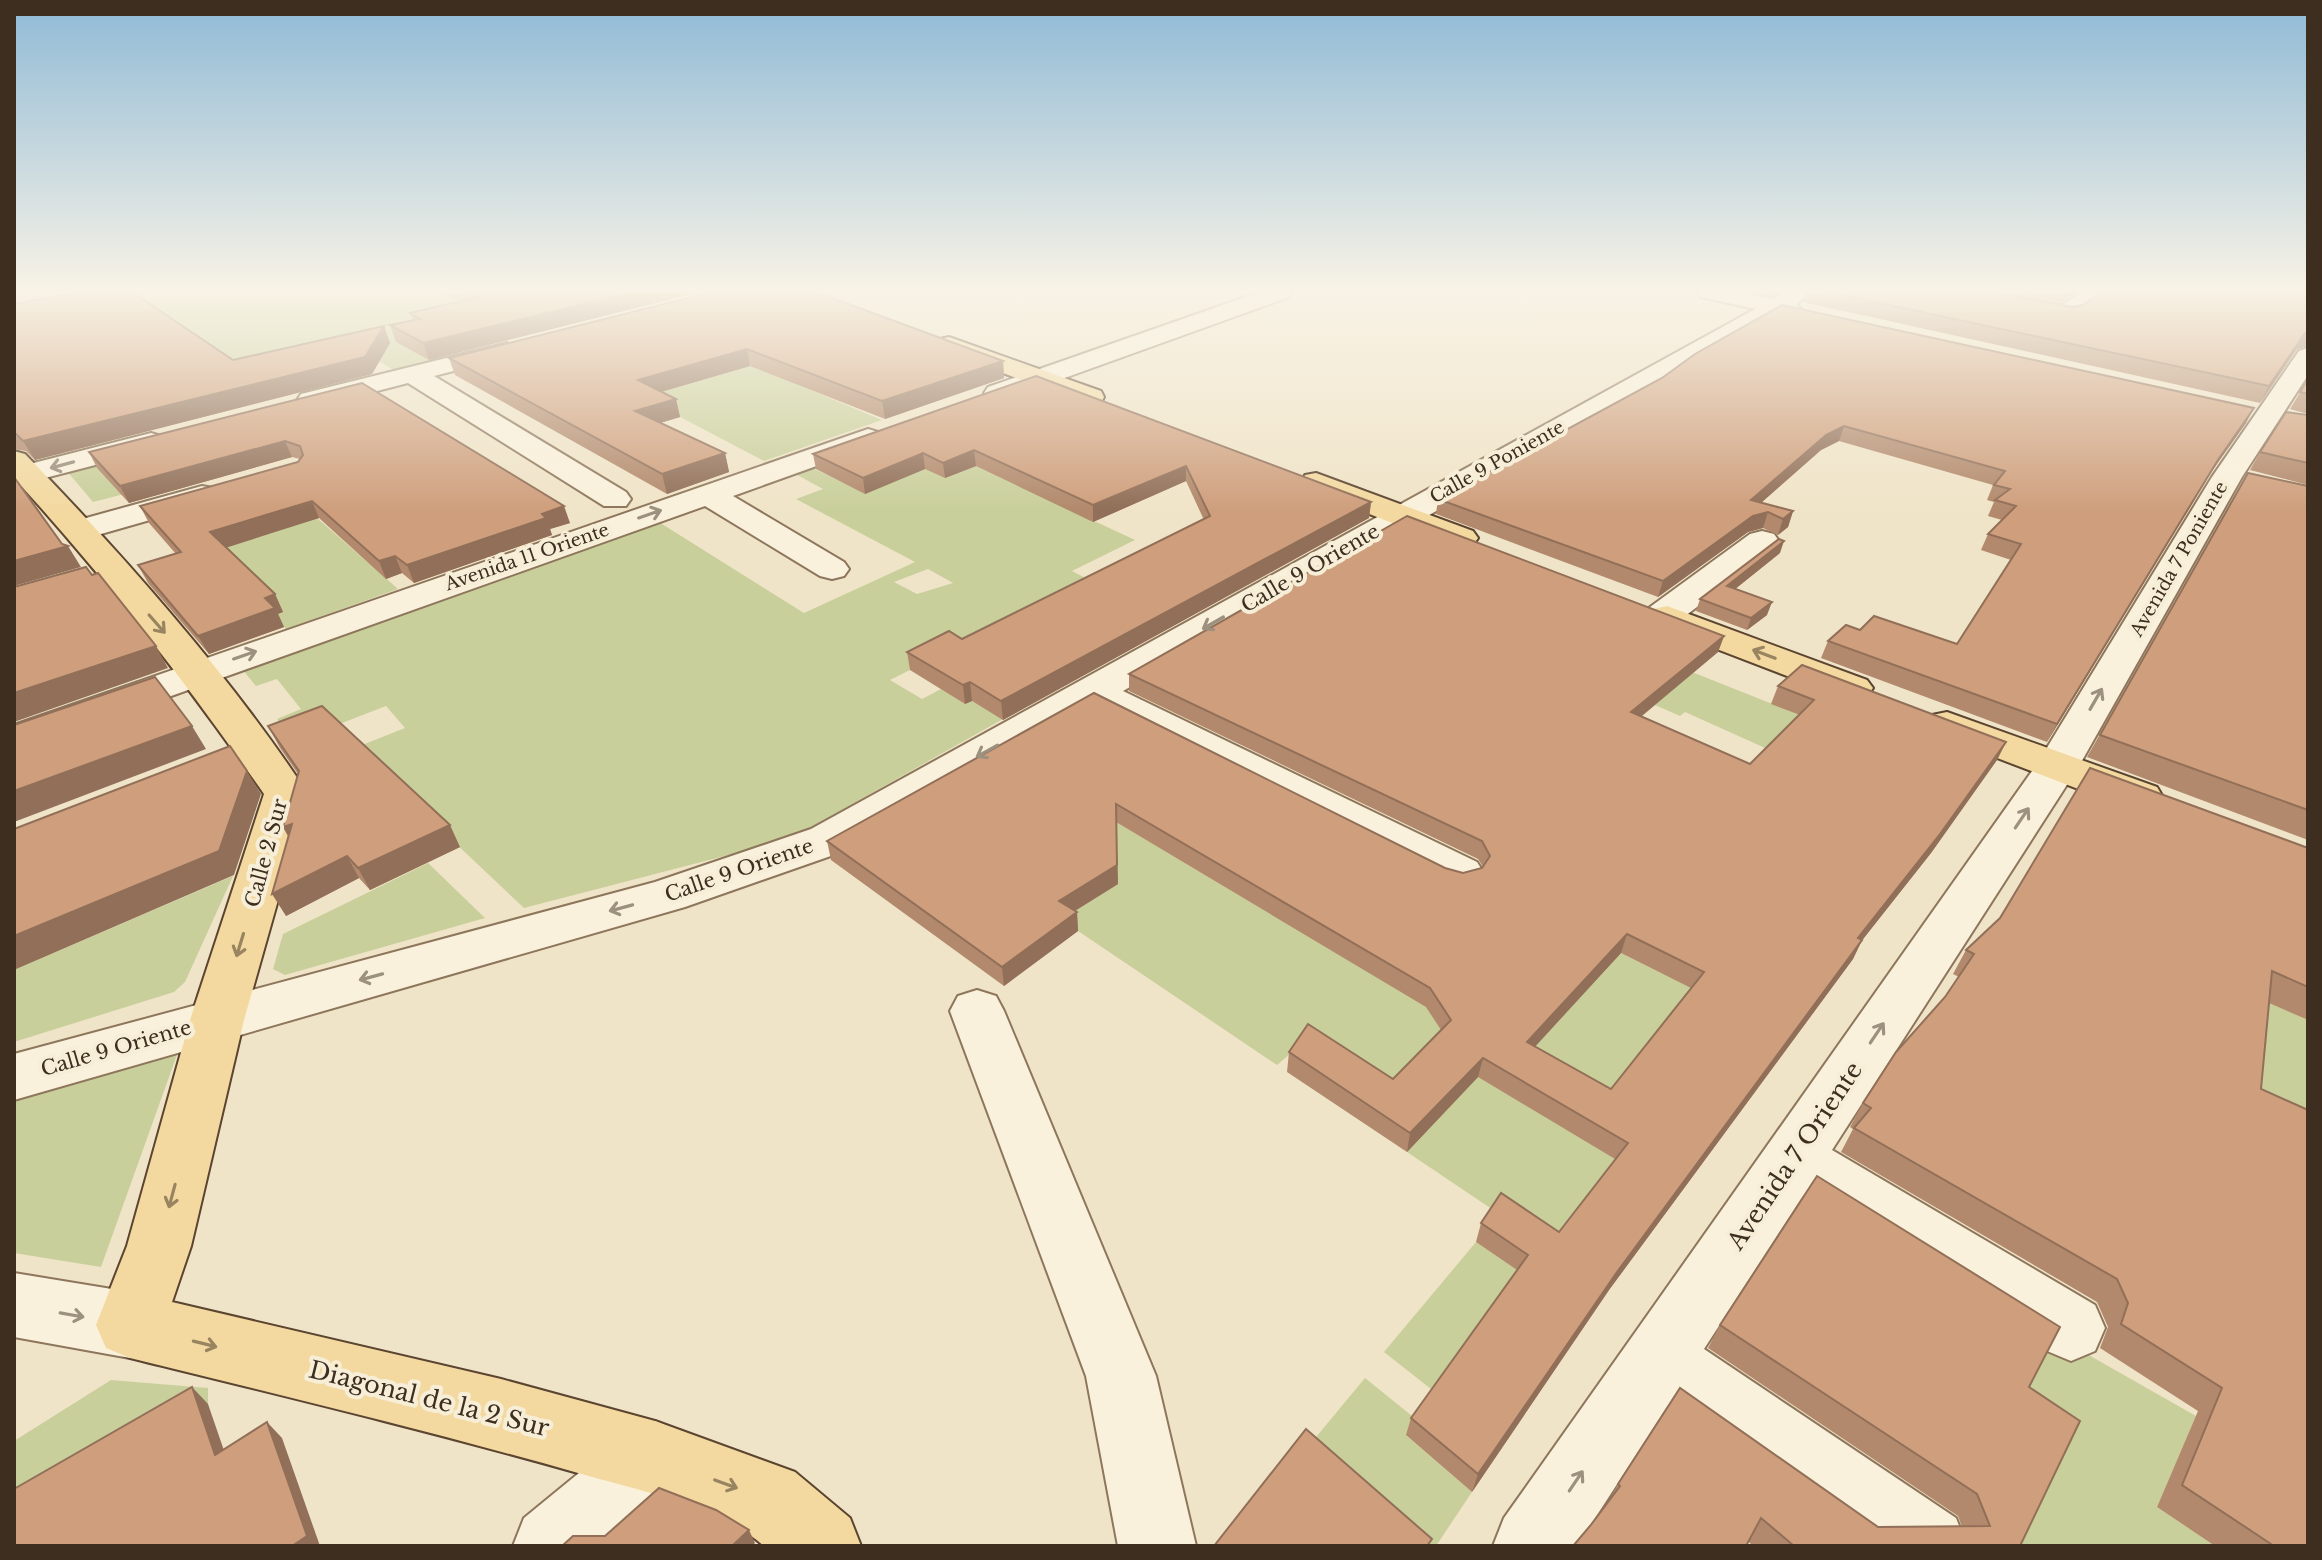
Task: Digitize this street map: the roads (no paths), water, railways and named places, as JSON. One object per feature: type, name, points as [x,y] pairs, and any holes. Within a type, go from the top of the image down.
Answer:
[{"type":"main road","points":[[1006,365],[1128,411]]},
{"type":"main road","points":[[1287,471],[1489,549]]},
{"type":"main road","name":"Calle 2 Sur","points":[[23,482],[80,530],[97,576],[198,672],[234,755],[286,794],[217,1020],[159,1246],[130,1325]]},
{"type":"main road","points":[[1648,610],[2175,810]]},
{"type":"main road","name":"Diagonal de la 2 Sur","points":[[130,1325],[501,1415],[655,1458],[768,1499],[822,1546]]},
{"type":"street","points":[[289,406],[449,365]]},
{"type":"street","points":[[968,403],[1078,365]]},
{"type":"street","name":"Calle 9 Poniente","points":[[1403,515],[1670,365]]},
{"type":"street","name":"Avenida 7 Poniente","points":[[2057,766],[2240,480],[2265,416],[2302,365]]},
{"type":"street","points":[[412,374],[615,499]]},
{"type":"street","name":"Avenida 11 Oriente","points":[[14,739],[896,429]]},
{"type":"street","points":[[23,482],[181,434]]},
{"type":"street","points":[[80,530],[231,487]]},
{"type":"street","points":[[707,494],[832,569]]},
{"type":"street","name":"Calle 9 Oriente","points":[[14,1077],[668,895],[828,840],[1403,515]]},
{"type":"street","points":[[1648,610],[1762,541]]},
{"type":"street","points":[[1089,693],[1125,704],[1460,873]]},
{"type":"street","name":"Avenida 7 Oriente","points":[[1532,1546],[2057,766]]},
{"type":"street","points":[[977,1011],[1121,1376],[1157,1546]]},
{"type":"street","points":[[1794,1158],[2071,1328]]},
{"type":"street","name":"Diagonal de la 2 Sur","points":[[14,1305],[130,1325]]},
{"type":"street","points":[[1658,1359],[1928,1546]]},
{"type":"street","points":[[552,1546],[655,1458]]}]
